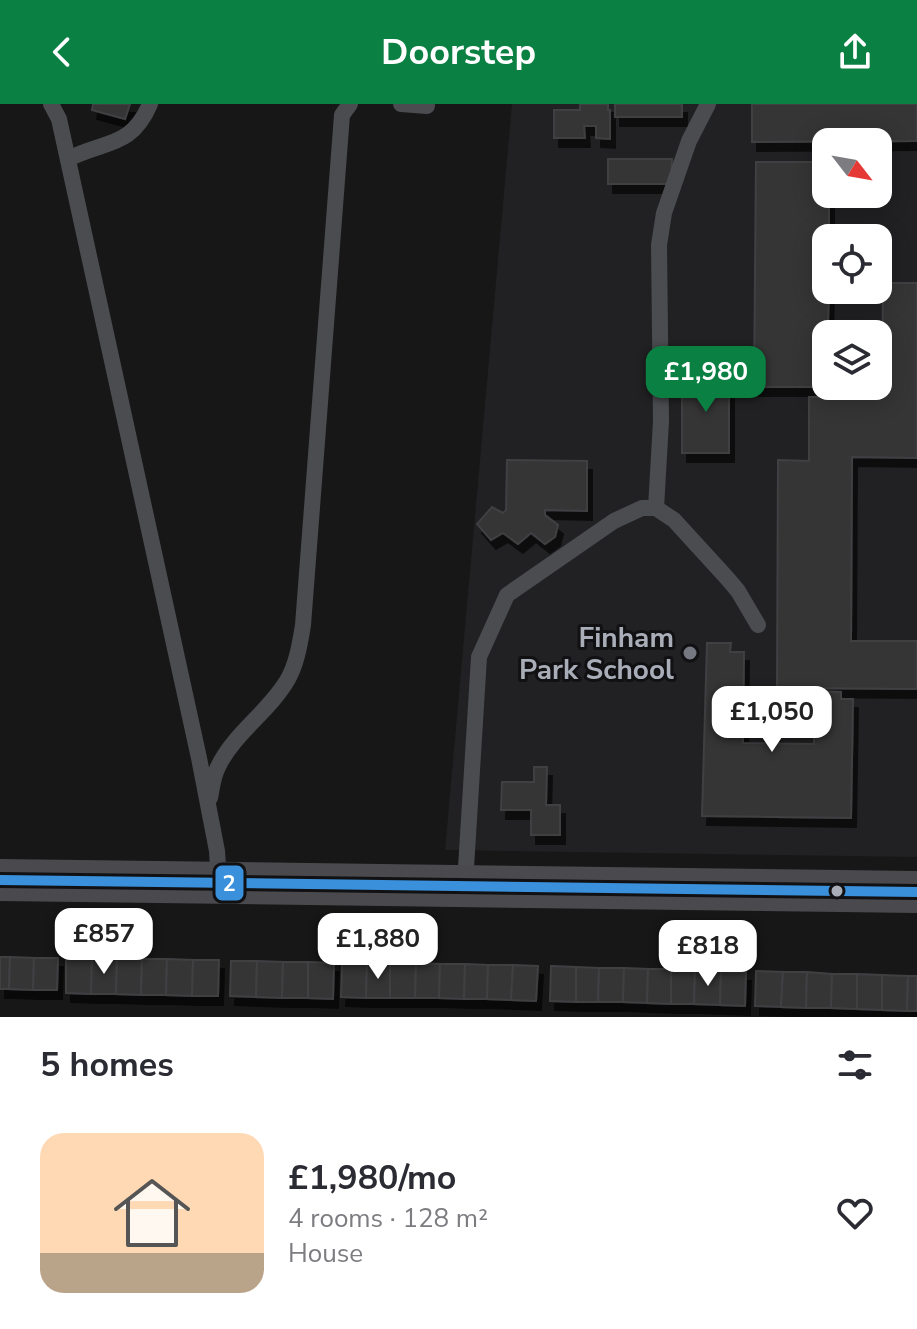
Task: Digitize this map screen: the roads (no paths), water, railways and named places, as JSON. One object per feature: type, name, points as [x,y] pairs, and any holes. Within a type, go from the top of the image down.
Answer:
[{"type":"street","points":[[0,880],[917,892]]},
{"type":"lane","points":[[51,104],[59,119],[209,805],[219,883]]},
{"type":"lane","points":[[68,159],[125,138],[141,125],[150,104]]},
{"type":"lane","points":[[209,805],[216,769],[229,749],[272,703],[290,676],[299,649],[342,115],[350,104]]},
{"type":"lane","points":[[401,104],[427,106]]},
{"type":"lane","points":[[656,508],[661,421],[659,245],[664,213],[689,141],[708,104]]},
{"type":"lane","points":[[465,887],[479,657],[507,595],[614,521],[642,508],[656,508],[674,520],[727,578],[758,625]]},
{"type":"place","name":"Finham Park School","points":[[690,653]]}]
